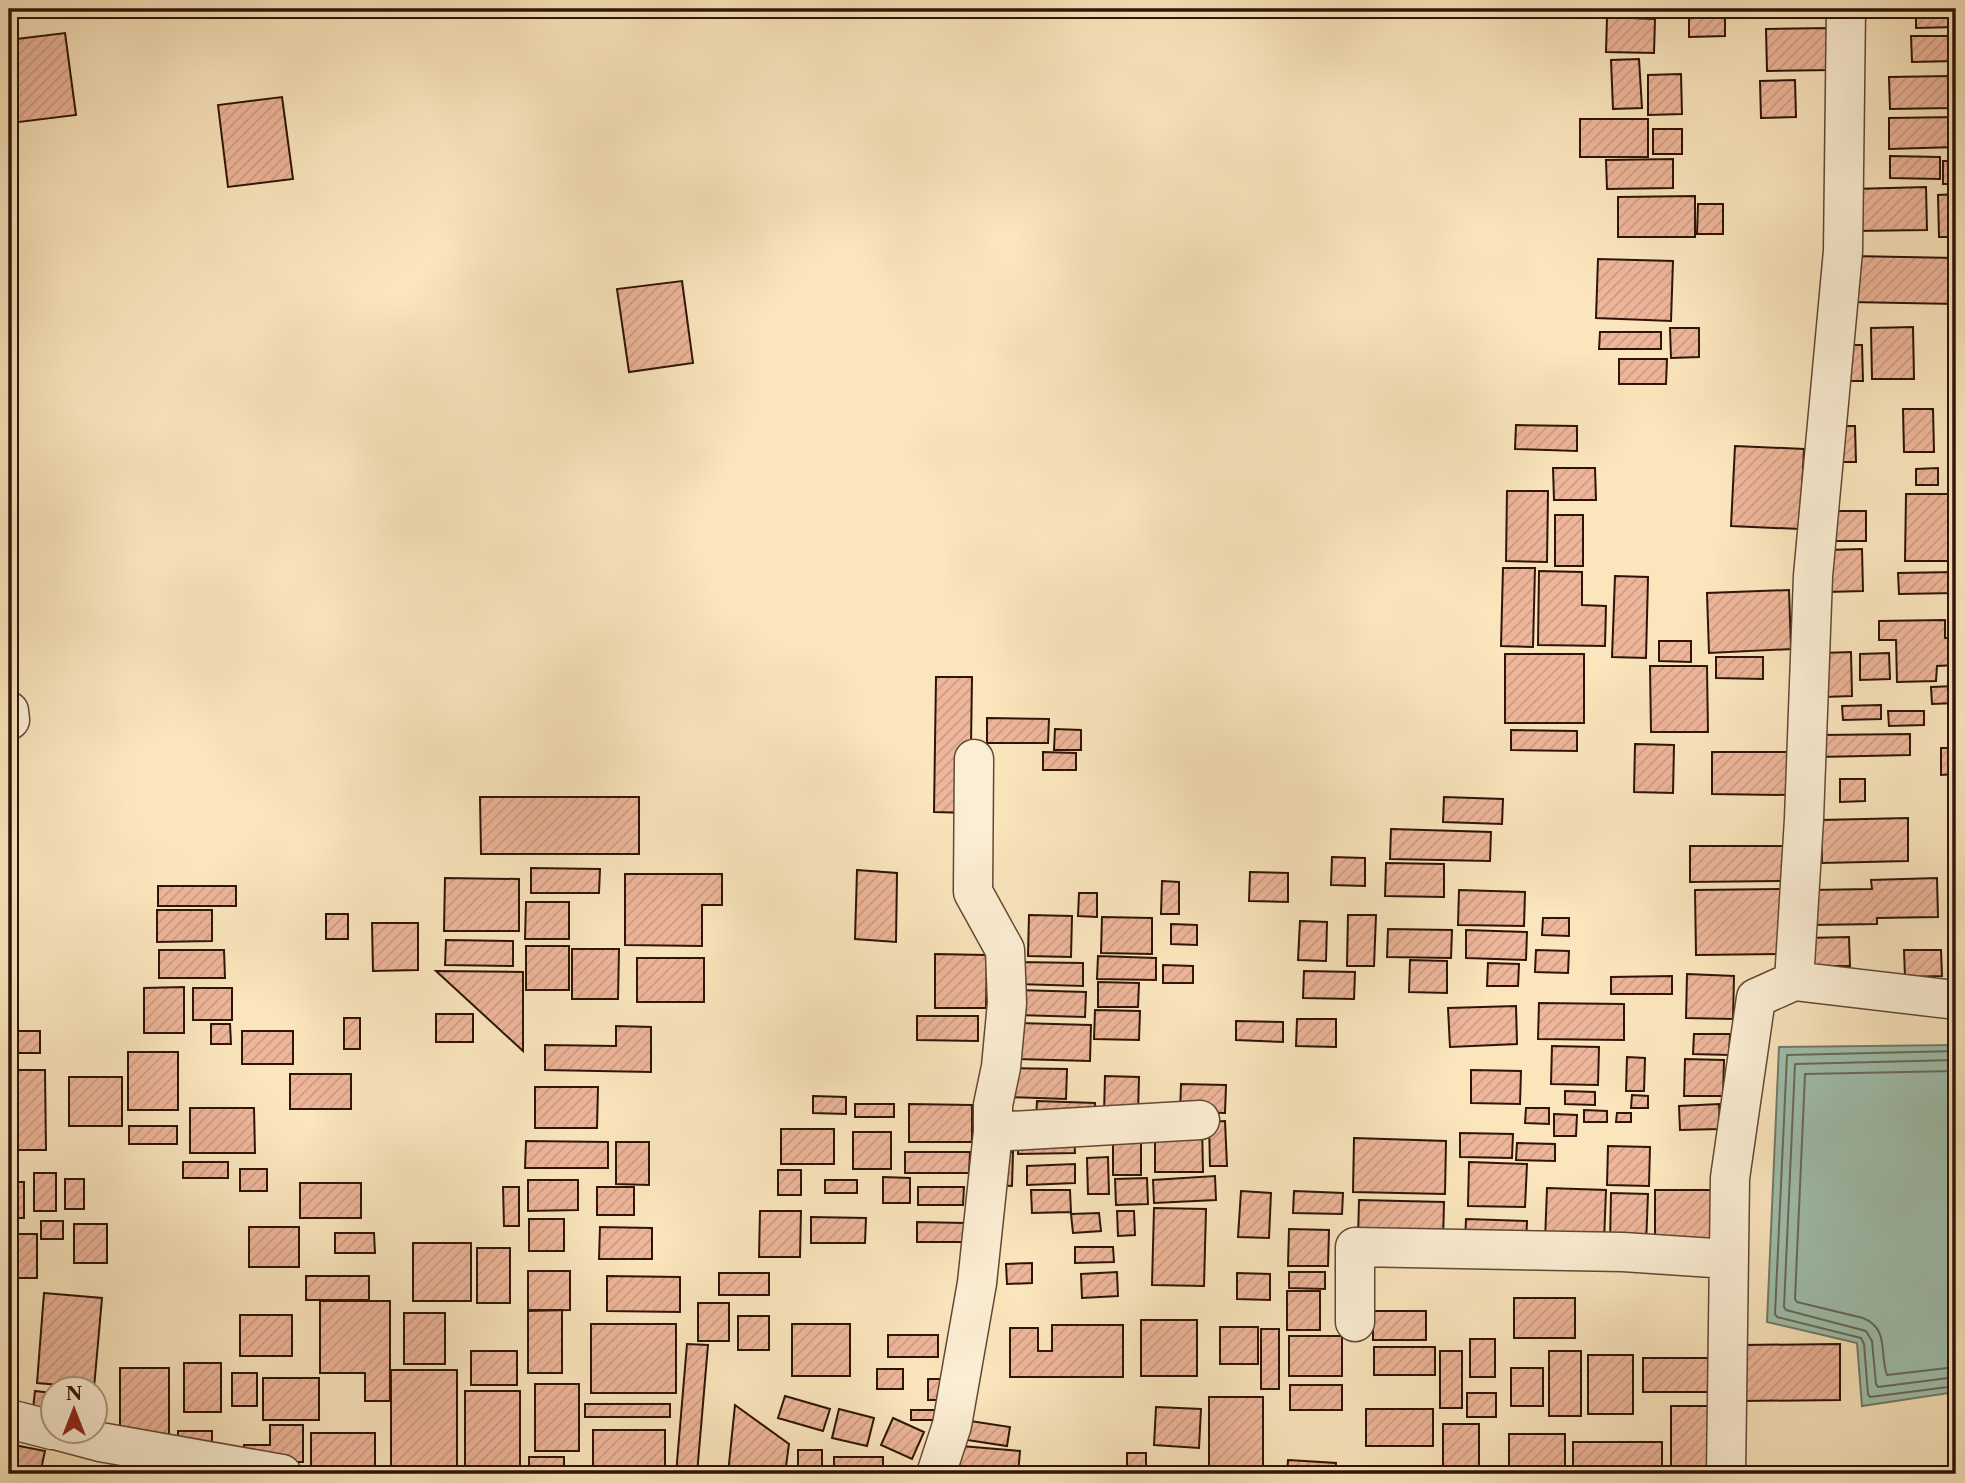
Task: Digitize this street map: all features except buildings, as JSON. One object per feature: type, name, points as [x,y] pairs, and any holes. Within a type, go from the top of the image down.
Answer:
[{"type":"street","points":[[1794,981],[1804,819],[1813,576],[1843,251],[1846,9]]},
{"type":"street","points":[[936,1474],[952,1425],[976,1283],[993,1132],[993,1105],[1001,1067],[1007,1003],[1005,950],[973,892],[974,759]]},
{"type":"street","points":[[1726,1474],[1730,1178],[1756,998],[1794,981],[1956,1000]]},
{"type":"street","points":[[993,1132],[1200,1120]]},
{"type":"street","points":[[1355,1322],[1355,1247],[1622,1252],[1728,1259]]},
{"type":"street","points":[[9,1419],[38,1426]]},
{"type":"street","points":[[108,1443],[282,1474]]},
{"type":"water","points":[[1956,1045],[1956,1392],[1862,1406],[1857,1343],[1767,1322],[1779,1047]]}]
